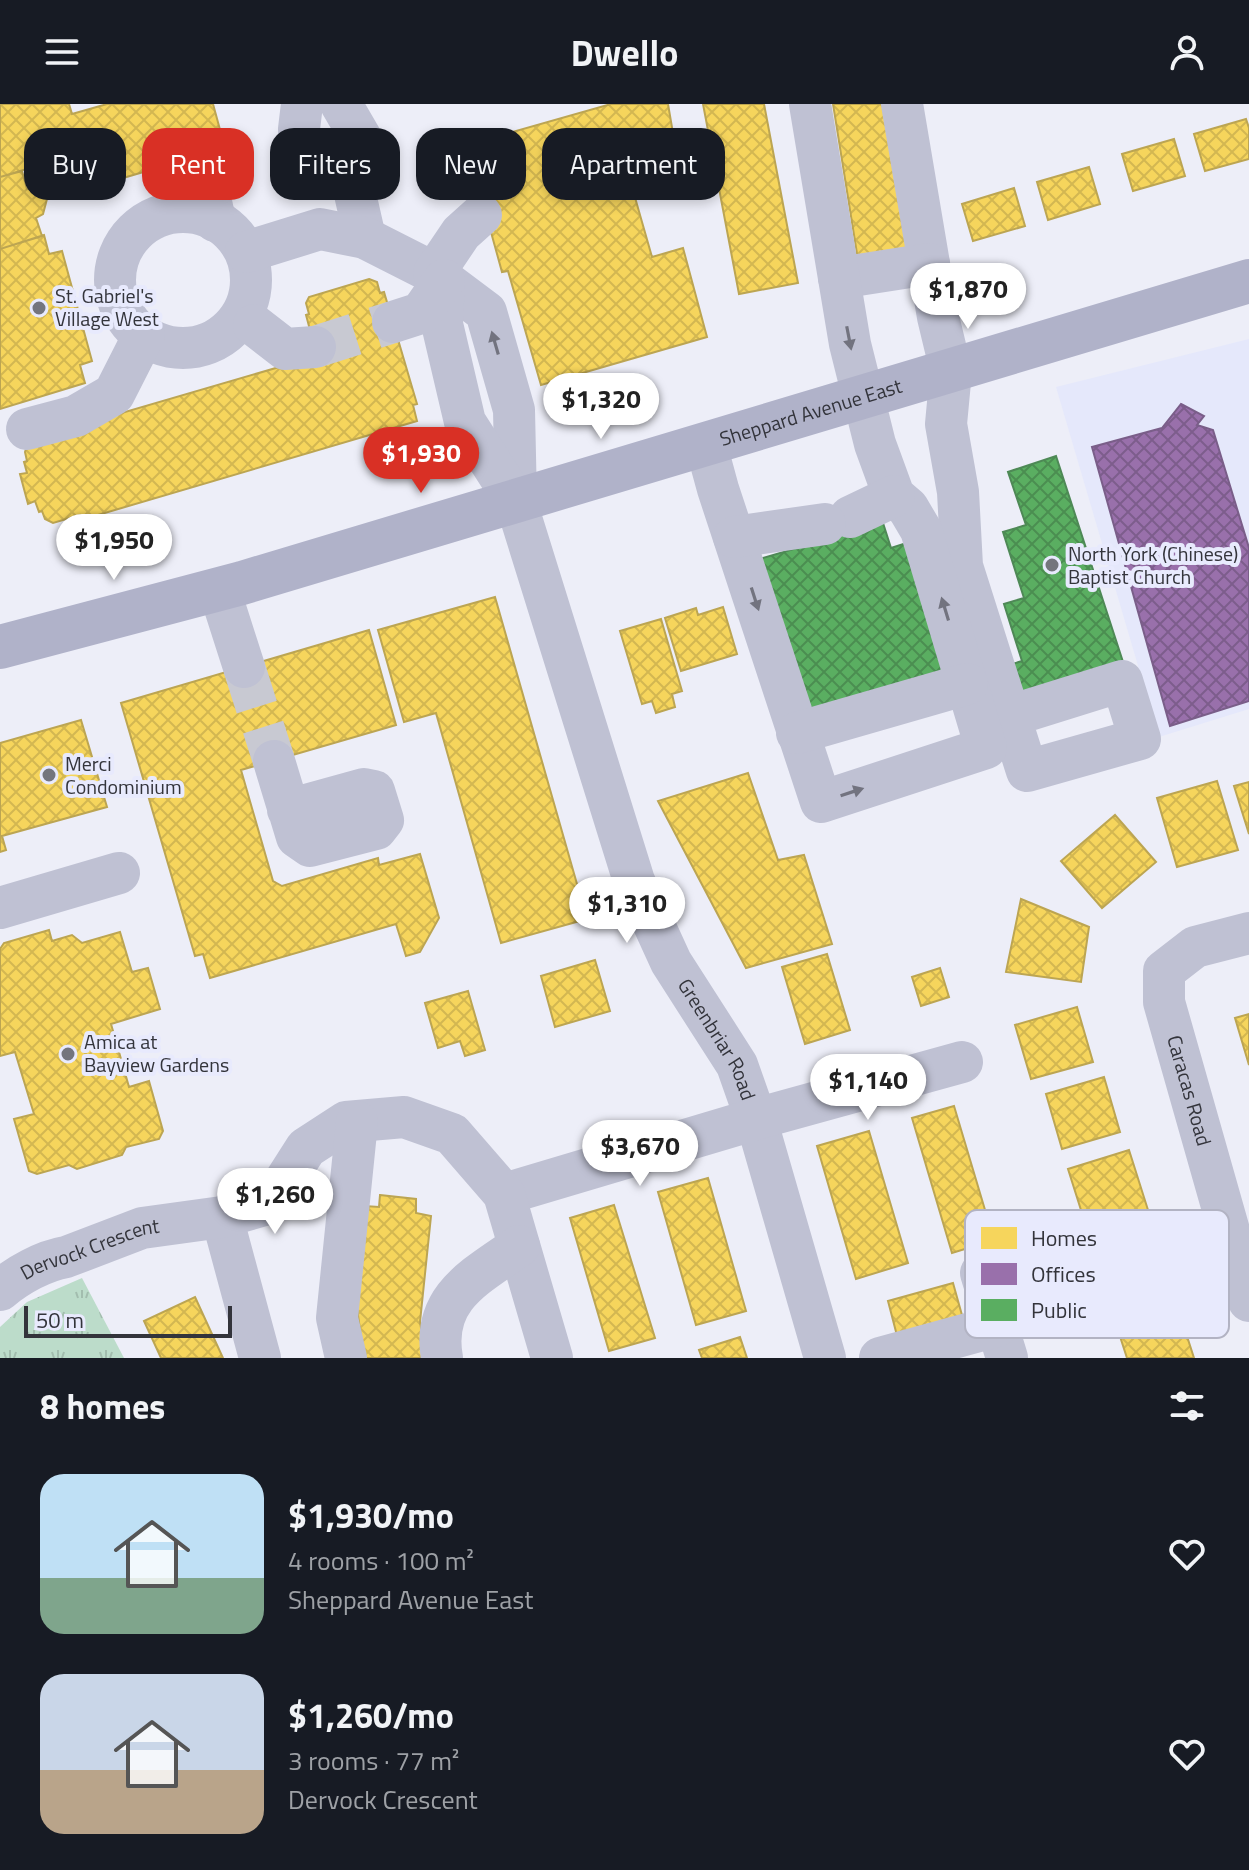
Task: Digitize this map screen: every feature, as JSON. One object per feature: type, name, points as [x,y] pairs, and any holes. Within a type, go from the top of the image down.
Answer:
[{"type":"main road","name":"Sheppard Avenue East","points":[[1,647],[219,589],[516,502],[1249,281]]},
{"type":"street","points":[[299,128],[302,104]]},
{"type":"street","points":[[341,104],[355,128]]},
{"type":"street","points":[[706,445],[821,802],[986,748],[921,530],[908,508],[894,496],[875,444],[850,344],[810,104]]},
{"type":"street","points":[[902,104],[951,371],[946,424],[958,492],[962,566],[1010,716]]},
{"type":"street","points":[[211,200],[215,221]]},
{"type":"street","points":[[356,200],[365,238]]},
{"type":"street","points":[[245,324],[252,281],[246,252],[233,232],[208,216],[184,211],[155,217],[135,230],[119,255],[114,279],[120,308],[133,328],[158,344],[182,348],[211,343],[231,329],[245,324],[307,334]]},
{"type":"street","points":[[393,322],[421,313],[461,233],[481,215]]},
{"type":"street","name":"Greenbriar Road","points":[[246,252],[320,229],[365,238],[439,277],[486,312],[514,410],[516,502],[634,881],[671,962],[737,1065],[756,1119],[825,1358]]},
{"type":"street","points":[[839,278],[929,264]]},
{"type":"street","points":[[27,429],[76,416],[114,394],[144,335]]},
{"type":"street","points":[[734,537],[838,521],[894,496]]},
{"type":"street","points":[[219,589],[244,667]]},
{"type":"street","points":[[797,733],[967,684]]},
{"type":"street","points":[[274,761],[288,810]]},
{"type":"street","points":[[0,908],[119,873]]},
{"type":"street","name":"Caracas Road","points":[[1223,1210],[1164,1002],[1164,971],[1195,947],[1249,933]]},
{"type":"street","points":[[552,1358],[504,1194],[962,1062]]},
{"type":"street","name":"Dervock Crescent","points":[[0,1290],[12,1280],[54,1259],[142,1228],[222,1217],[271,1203],[306,1148],[346,1122],[404,1117],[452,1134],[504,1194]]},
{"type":"street","points":[[346,1358],[337,1318],[357,1122]]},
{"type":"street","points":[[222,1217],[260,1358]]},
{"type":"street","name":"Caracas Road","points":[[1229,1231],[1249,1301]]},
{"type":"street","points":[[442,1358],[443,1314],[461,1287],[519,1246]]},
{"type":"street","points":[[880,1358],[1002,1342]]},
{"type":"shaded area","points":[[1249,339],[1249,709],[1159,737],[1056,387]]},
{"type":"green space","points":[[82,1278],[124,1358],[0,1358],[0,1327],[27,1302]]},
{"type":"building: Homes","points":[[0,104],[69,104],[72,114],[107,104],[213,104],[220,128],[142,128],[142,172],[126,177],[126,128],[24,128],[24,170],[0,177]]},
{"type":"building: Homes","points":[[611,104],[668,104],[672,128],[542,128],[542,200],[636,200],[652,257],[683,248],[707,337],[541,385],[508,271],[502,272],[482,200],[526,200],[526,128]]},
{"type":"building: Homes","points":[[703,104],[764,104],[798,283],[739,294],[721,200],[725,200],[725,128],[708,128]]},
{"type":"building: Homes","points":[[833,104],[894,104],[919,256],[859,266]]},
{"type":"building: Homes","points":[[1246,119],[1249,159],[1205,171],[1194,134]]},
{"type":"building: Homes","points":[[1174,139],[1185,176],[1133,191],[1122,154]]},
{"type":"building: Homes","points":[[1089,167],[1100,204],[1048,220],[1037,182]]},
{"type":"building: Homes","points":[[22,171],[24,200],[47,200],[43,214],[36,218],[42,236],[0,249],[0,177]]},
{"type":"building: Homes","points":[[1014,188],[1025,226],[973,241],[962,204]]},
{"type":"building: Homes","name":"St. Gabriel's Village West","points":[[44,235],[49,254],[62,251],[92,361],[80,365],[85,383],[0,409],[0,249]]},
{"type":"building: Homes","points":[[369,279],[377,282],[380,293],[384,292],[417,404],[413,405],[417,421],[81,520],[80,515],[53,523],[45,519],[42,511],[39,512],[35,501],[28,504],[20,474],[27,473],[24,462],[27,461],[25,452],[29,440],[317,356],[306,315],[309,314],[306,303],[309,297]]},
{"type":"building: Homes","points":[[495,597],[587,919],[501,943],[436,713],[404,722],[378,630]]},
{"type":"building: Homes","points":[[723,607],[737,654],[681,671],[665,618],[696,608],[698,615]]},
{"type":"building: Homes","points":[[661,619],[682,691],[672,694],[675,707],[656,713],[652,701],[642,704],[620,631]]},
{"type":"building: Homes","points":[[369,630],[396,725],[241,770],[273,881],[282,886],[378,858],[379,865],[420,854],[439,918],[420,952],[406,956],[396,924],[210,978],[203,954],[195,956],[121,703]]},
{"type":"building: Homes","name":"Merci Condominium","points":[[81,720],[107,807],[2,836],[6,850],[0,852],[0,743]]},
{"type":"building: Homes","points":[[748,773],[778,860],[804,855],[832,944],[746,968],[658,801]]},
{"type":"building: Homes","points":[[1217,781],[1238,850],[1177,867],[1157,798]]},
{"type":"building: Homes","points":[[1249,782],[1249,834],[1234,786]]},
{"type":"building: Homes","points":[[1115,815],[1156,862],[1102,908],[1061,861]]},
{"type":"building: Homes","points":[[1021,899],[1089,927],[1081,982],[1006,972]]},
{"type":"building: Homes","name":"Amica at Bayview Gardens","points":[[49,930],[52,941],[72,935],[82,943],[120,932],[132,972],[148,968],[160,1009],[111,1024],[129,1087],[149,1081],[163,1131],[159,1139],[126,1147],[122,1155],[77,1169],[69,1165],[37,1174],[29,1171],[14,1119],[34,1114],[15,1052],[0,1056],[0,949],[4,943]]},
{"type":"building: Homes","points":[[827,954],[850,1030],[805,1044],[782,967]]},
{"type":"building: Homes","points":[[595,960],[610,1011],[555,1027],[541,976]]},
{"type":"building: Homes","points":[[940,968],[949,997],[921,1006],[912,977]]},
{"type":"building: Homes","points":[[468,991],[485,1050],[465,1056],[460,1041],[438,1048],[425,1003]]},
{"type":"building: Homes","points":[[1077,1007],[1093,1062],[1031,1079],[1015,1025]]},
{"type":"building: Homes","points":[[1249,1014],[1249,1065],[1235,1018]]},
{"type":"building: Homes","points":[[1104,1077],[1120,1132],[1062,1149],[1046,1094]]},
{"type":"building: Homes","points":[[954,1106],[985,1210],[965,1210],[965,1249],[952,1253],[912,1118]]},
{"type":"building: Homes","points":[[869,1131],[908,1263],[856,1279],[817,1146]]},
{"type":"building: Homes","points":[[1129,1150],[1148,1210],[1081,1210],[1068,1169]]},
{"type":"building: Homes","points":[[708,1178],[746,1311],[696,1325],[658,1192]]},
{"type":"building: Homes","points":[[380,1195],[416,1199],[416,1213],[431,1216],[420,1322],[426,1358],[364,1358],[356,1301],[365,1206],[379,1207]]},
{"type":"building: Homes","points":[[614,1205],[655,1338],[609,1351],[570,1218]]},
{"type":"building: Homes","points":[[953,1283],[965,1334],[901,1351],[888,1301]]},
{"type":"building: Homes","points":[[195,1297],[223,1358],[161,1358],[144,1321]]},
{"type":"building: Homes","points":[[740,1337],[747,1358],[702,1358],[699,1350]]},
{"type":"building: Homes","points":[[1121,1338],[1188,1338],[1194,1358],[1127,1358]]},
{"type":"building: Offices","points":[[1181,404],[1204,416],[1197,425],[1213,430],[1249,548],[1249,701],[1170,726],[1092,447],[1162,428]]},
{"type":"building: Public","name":"North York (Chinese) Baptist Church","points":[[1056,456],[1125,668],[1018,703],[1006,666],[1022,661],[1004,604],[1024,598],[1003,532],[1026,525],[1008,472]]},
{"type":"building: Public","points":[[883,523],[891,548],[919,539],[959,670],[804,716],[756,560]]},
{"type":"tunnel","points":[[315,347],[393,322]]},
{"type":"tunnel","points":[[244,667],[274,761]]},
{"type":"place","name":"St. Gabriel's Village West","points":[[39,308]]},
{"type":"place","name":"North York (Chinese) Baptist Church","points":[[1052,565]]},
{"type":"place","name":"Merci Condominium","points":[[49,775]]},
{"type":"place","name":"Amica at Bayview Gardens","points":[[68,1054]]}]
